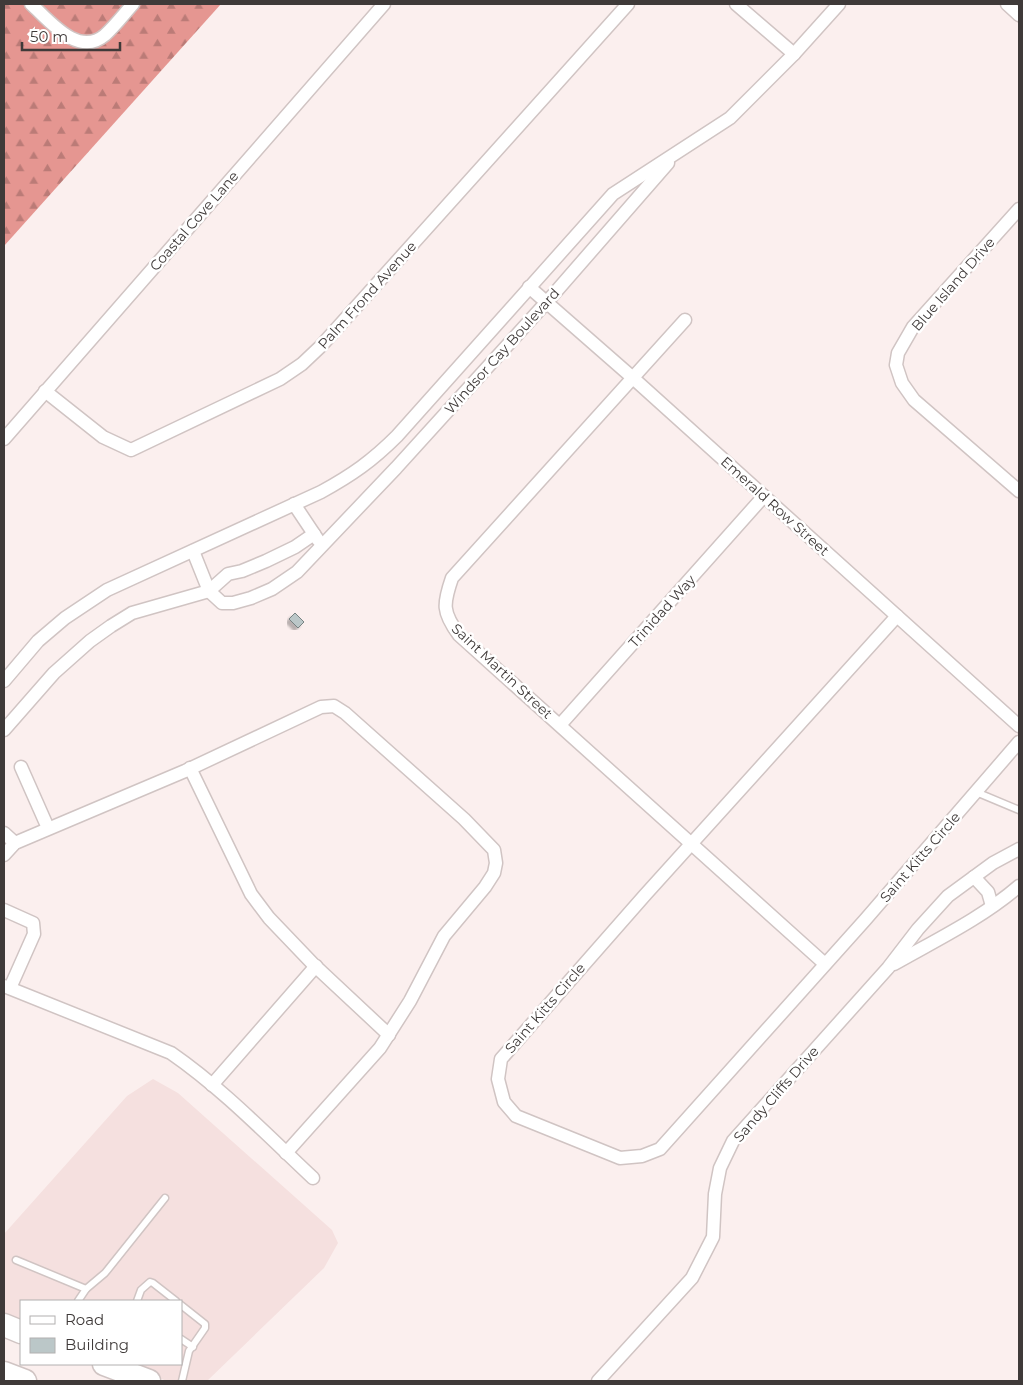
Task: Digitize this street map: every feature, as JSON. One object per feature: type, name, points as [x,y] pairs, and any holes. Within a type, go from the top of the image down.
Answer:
[{"type":"highway","points":[[4,1325],[20,1332]]},
{"type":"highway","points":[[107,1365],[148,1381]]},
{"type":"highway","points":[[4,1373],[25,1381]]},
{"type":"street","points":[[31,4],[70,38],[87,42],[104,36],[133,4]]},
{"type":"street","name":"Coastal Cove Lane","points":[[4,439],[384,4]]},
{"type":"street","name":"Palm Frond Avenue","points":[[45,391],[103,437],[131,450],[291,372],[321,346],[628,4]]},
{"type":"street","points":[[736,4],[794,54]]},
{"type":"street","name":"Windsor Cay Boulevard","points":[[4,682],[38,642],[65,618],[107,590],[350,477],[374,458],[397,436],[613,194],[730,118],[794,54],[839,4]]},
{"type":"street","points":[[1007,4],[1019,15]]},
{"type":"street","name":"Windsor Cay Boulevard","points":[[210,591],[222,603],[233,603],[272,589],[297,572],[396,468],[547,302],[678,152]]},
{"type":"street","name":"Blue Island Drive","points":[[1017,483],[914,400],[902,383],[896,365],[898,353],[913,327],[1019,209]]},
{"type":"street","name":"Emerald Row Street","points":[[529,287],[633,378],[1019,726]]},
{"type":"street","name":"Saint Martin Street","points":[[685,320],[452,578],[445,600],[448,620],[459,635],[825,964]]},
{"type":"street","name":"Trinidad Way","points":[[560,725],[764,496]]},
{"type":"street","points":[[294,504],[323,546]]},
{"type":"street","points":[[4,730],[54,673],[90,641],[111,626],[132,613],[210,591],[228,574],[242,571],[266,561],[295,547],[314,534]]},
{"type":"street","points":[[193,550],[210,591]]},
{"type":"street","name":"Saint Kitts Circle","points":[[897,616],[691,843],[501,1059],[498,1079],[504,1102],[516,1116],[620,1158],[642,1156],[660,1149],[1019,742]]},
{"type":"street","points":[[4,854],[15,843],[48,828],[190,768],[321,707],[334,706],[345,713],[464,819],[494,850],[496,863],[494,873],[485,887],[444,936],[410,1001],[389,1035],[380,1048],[286,1153]]},
{"type":"street","points":[[21,766],[48,828]]},
{"type":"street","points":[[190,768],[251,894],[269,918],[316,966],[389,1035]]},
{"type":"street","points":[[4,833],[15,843]]},
{"type":"street","name":"Sandy Cliffs Drive","points":[[598,1381],[692,1278],[704,1258],[713,1237],[715,1194],[720,1168],[733,1141],[888,968],[918,929],[948,896],[993,862],[1019,849]]},
{"type":"street","points":[[974,877],[988,892],[992,906]]},
{"type":"street","name":"Sandy Cliffs Drive","points":[[888,968],[1007,897],[1019,886]]},
{"type":"street","points":[[4,910],[33,923],[34,934],[7,987],[171,1053],[212,1085],[312,1178]]},
{"type":"street","points":[[212,1085],[316,966]]},
{"type":"lane","points":[[976,792],[1019,810]]},
{"type":"lane","points":[[79,1300],[86,1289],[106,1273],[165,1198]]},
{"type":"lane","points":[[16,1260],[86,1289]]},
{"type":"lane","points":[[137,1300],[141,1290],[150,1282],[175,1300]]},
{"type":"lane","points":[[182,1306],[205,1324],[205,1328],[190,1351],[182,1381]]},
{"type":"lane","points":[[182,1340],[192,1347]]},
{"type":"shaded area","points":[[153,1079],[178,1093],[332,1230],[338,1243],[324,1268],[207,1381],[167,1381],[125,1365],[182,1365],[182,1300],[20,1300],[20,1324],[4,1317],[4,1234],[127,1096]]},
{"type":"green space","points":[[4,4],[221,4],[4,246]]},
{"type":"building","points":[[295,613],[304,622],[298,628],[289,619]]}]
